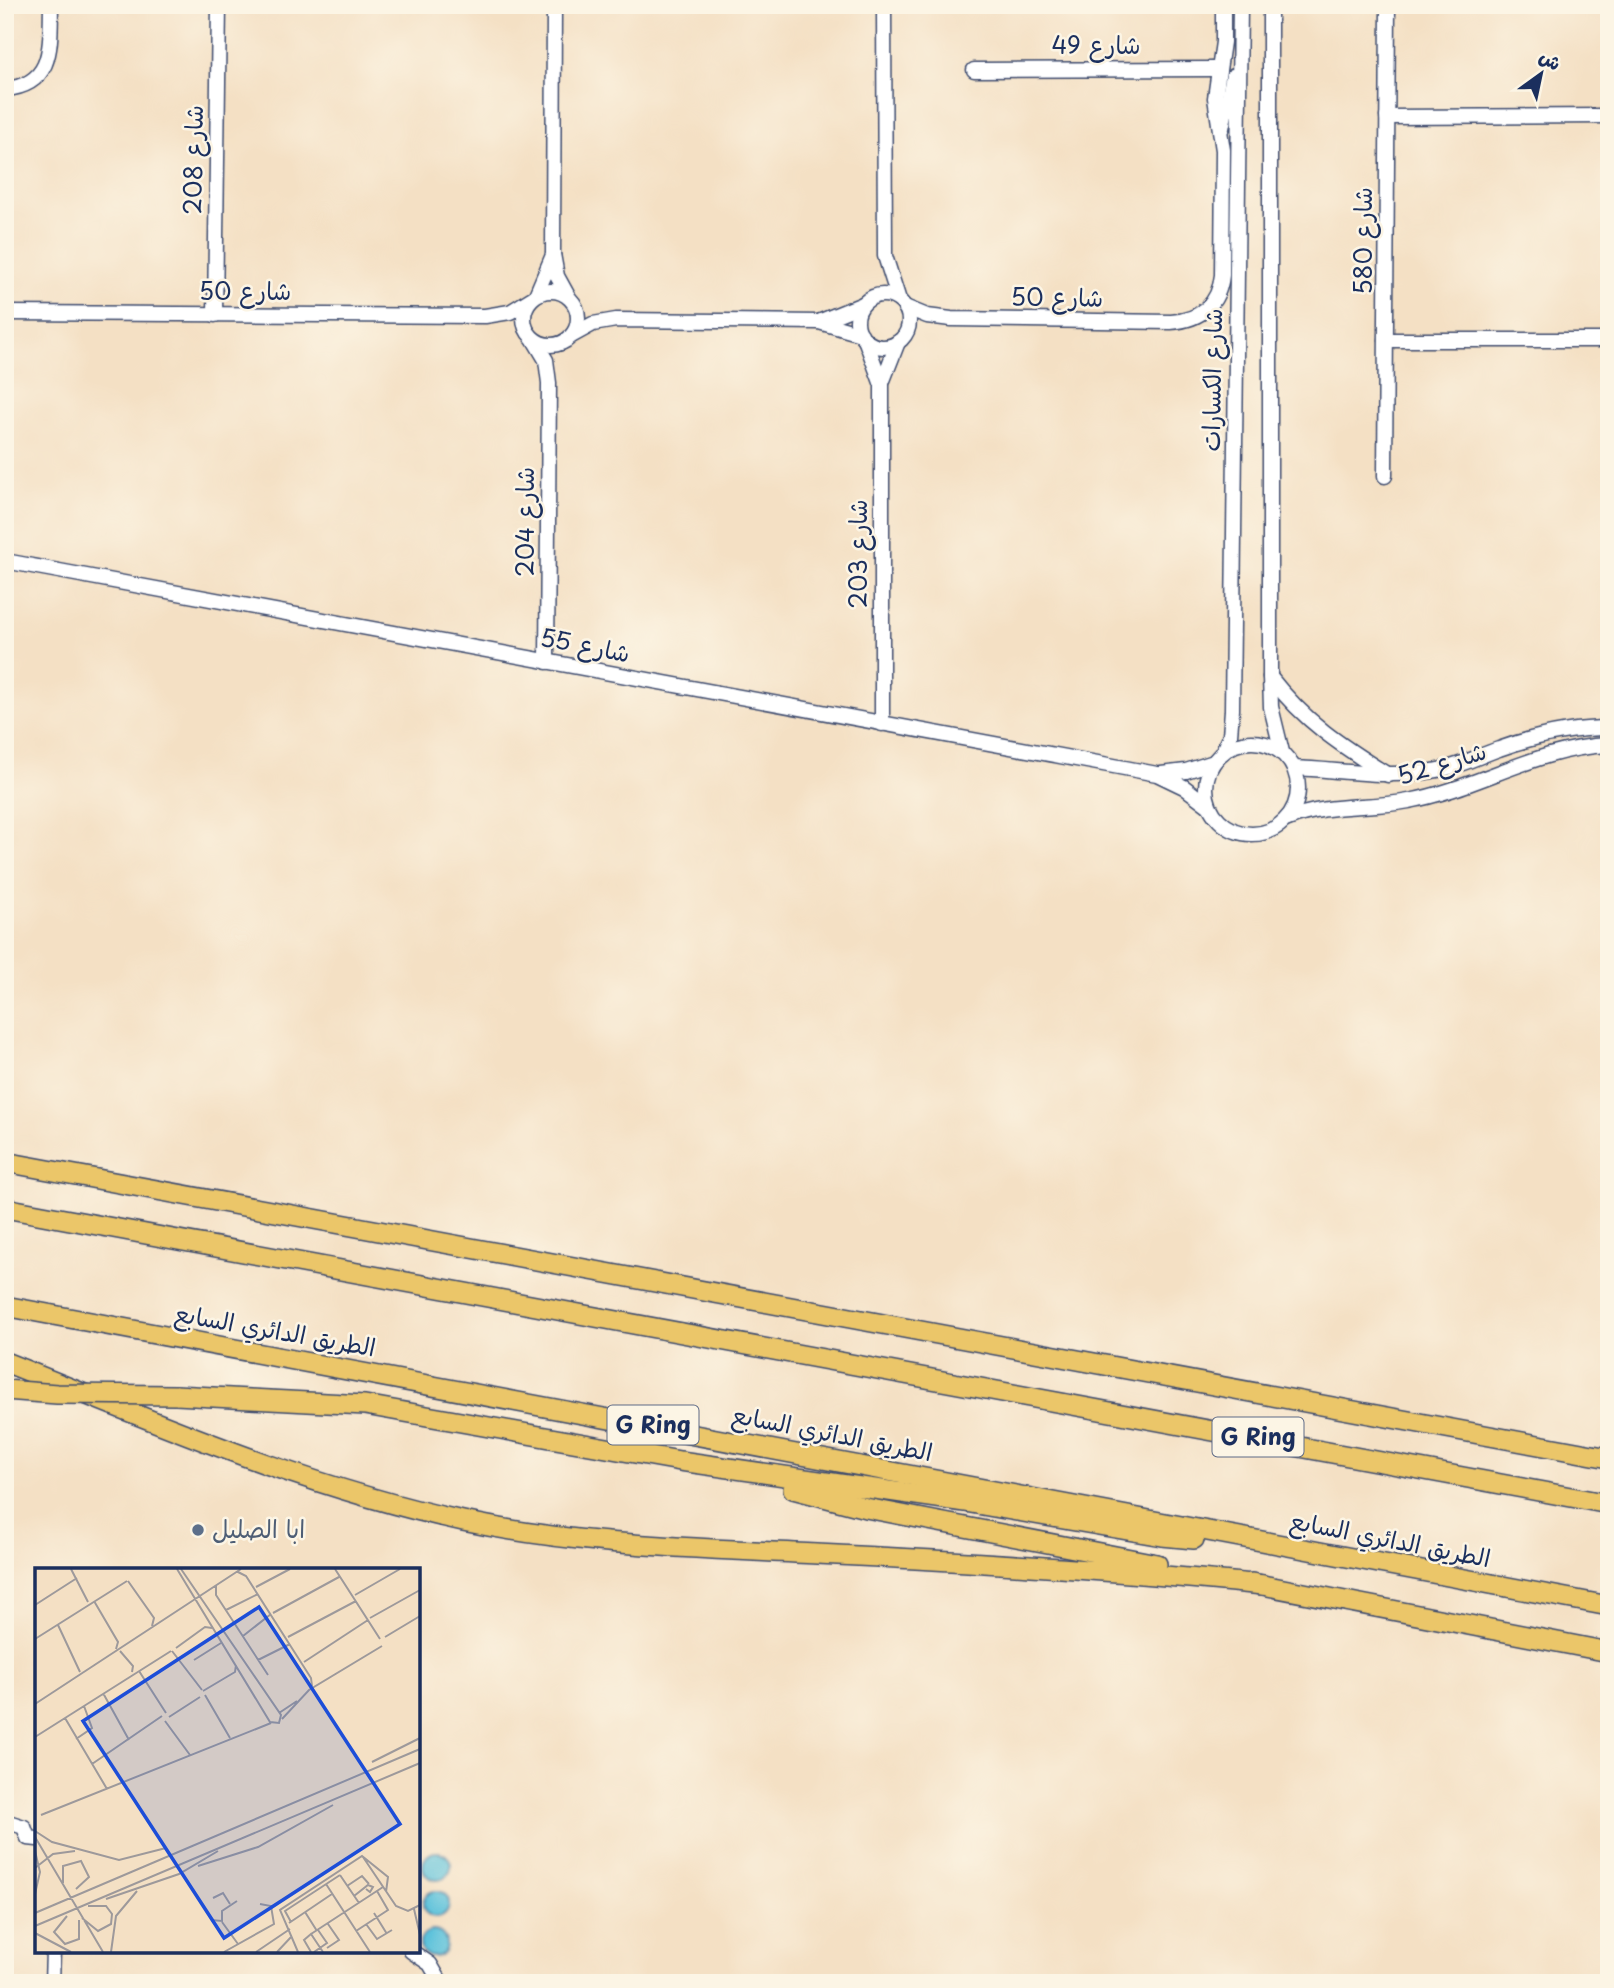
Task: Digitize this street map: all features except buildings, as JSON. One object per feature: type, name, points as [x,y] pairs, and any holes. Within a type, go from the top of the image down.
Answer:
[{"type":"highway","points":[[5,1162],[1609,1458]]},
{"type":"highway","name":"G Ring","points":[[5,1208],[1608,1504]]},
{"type":"highway","name":"الطريق الدائري السابع","points":[[5,1306],[1609,1606]]},
{"type":"highway","points":[[5,1362],[258,1463],[352,1494],[466,1521],[603,1543],[1100,1569],[1263,1585]]},
{"type":"highway","points":[[5,1390],[57,1394],[176,1395],[365,1405],[680,1461],[965,1502],[1162,1536],[1300,1548]]},
{"type":"highway","points":[[680,1461],[866,1508],[1609,1652]]},
{"type":"street","points":[[5,89],[32,81],[43,70],[49,57],[51,5]]},
{"type":"street","name":"شارع 208","points":[[215,315],[219,5]]},
{"type":"street","points":[[554,5],[553,254],[557,276],[579,320],[569,339]]},
{"type":"street","points":[[553,254],[523,316],[531,337],[550,346],[569,339],[593,324],[616,320],[819,322],[863,336],[877,346],[898,342],[908,326],[885,256],[884,5]]},
{"type":"street","name":"شارع الكسارات","points":[[1207,310],[1216,300],[1222,275],[1221,136],[1215,108],[1223,42],[1223,5]]},
{"type":"street","name":"شارع الكسارات","points":[[1209,806],[1207,776],[1230,735],[1232,710],[1240,5]]},
{"type":"street","points":[[1209,806],[1220,822],[1245,834],[1264,834],[1287,819],[1298,800],[1294,768],[1282,752],[1271,707],[1270,5]]},
{"type":"street","name":"شارع 580","points":[[1385,476],[1388,5]]},
{"type":"street","points":[[1221,136],[1239,54]]},
{"type":"street","name":"شارع 49","points":[[974,70],[1219,69]]},
{"type":"street","points":[[1387,117],[1609,116]]},
{"type":"street","points":[[863,336],[857,318],[885,256]]},
{"type":"street","points":[[534,297],[558,292],[616,320]]},
{"type":"street","points":[[819,322],[884,295],[902,304]]},
{"type":"street","name":"شارع 50","points":[[5,313],[485,316],[510,312],[534,297]]},
{"type":"street","name":"شارع 50","points":[[902,304],[927,316],[951,319],[1171,323],[1197,317],[1207,310]]},
{"type":"street","name":"شارع 50","points":[[485,316],[508,322],[531,337]]},
{"type":"street","name":"شارع 203","points":[[863,336],[882,384]]},
{"type":"street","name":"شارع 204","points":[[531,337],[546,360],[549,383],[547,662]]},
{"type":"street","name":"شارع 204","points":[[549,383],[569,339]]},
{"type":"street","points":[[1386,340],[1609,340]]},
{"type":"street","name":"شارع 203","points":[[882,724],[882,384],[898,342]]},
{"type":"street","name":"شارع 55","points":[[5,561],[1157,774],[1184,787],[1209,806]]},
{"type":"street","points":[[1270,677],[1294,708],[1332,741],[1388,775]]},
{"type":"street","name":"شارع 52","points":[[1294,768],[1370,776],[1447,769],[1527,739],[1557,732],[1609,728]]},
{"type":"street","points":[[1218,757],[1233,746],[1258,742],[1282,752]]},
{"type":"street","name":"شارع 52","points":[[1287,819],[1321,808],[1409,801],[1532,758],[1569,749],[1609,745]]},
{"type":"street","name":"شارع 55","points":[[1157,774],[1186,771],[1218,757]]},
{"type":"street","points":[[5,1821],[24,1827],[28,1838],[35,1839]]},
{"type":"street","points":[[52,1983],[53,1953]]},
{"type":"street","points":[[414,1953],[430,1964],[441,1978],[441,1983]]},
{"type":"water","points":[[437,1852],[447,1856],[451,1866],[447,1876],[437,1880],[427,1876],[423,1866],[427,1856]]},
{"type":"water","points":[[436,1891],[446,1894],[449,1904],[446,1914],[436,1917],[426,1914],[423,1904],[426,1894]]},
{"type":"water","points":[[433,1931],[442,1935],[446,1944],[442,1953],[433,1957],[424,1953],[420,1944],[424,1935]]},
{"type":"place","name":"ابا الصليل","points":[[198,1530]]}]
